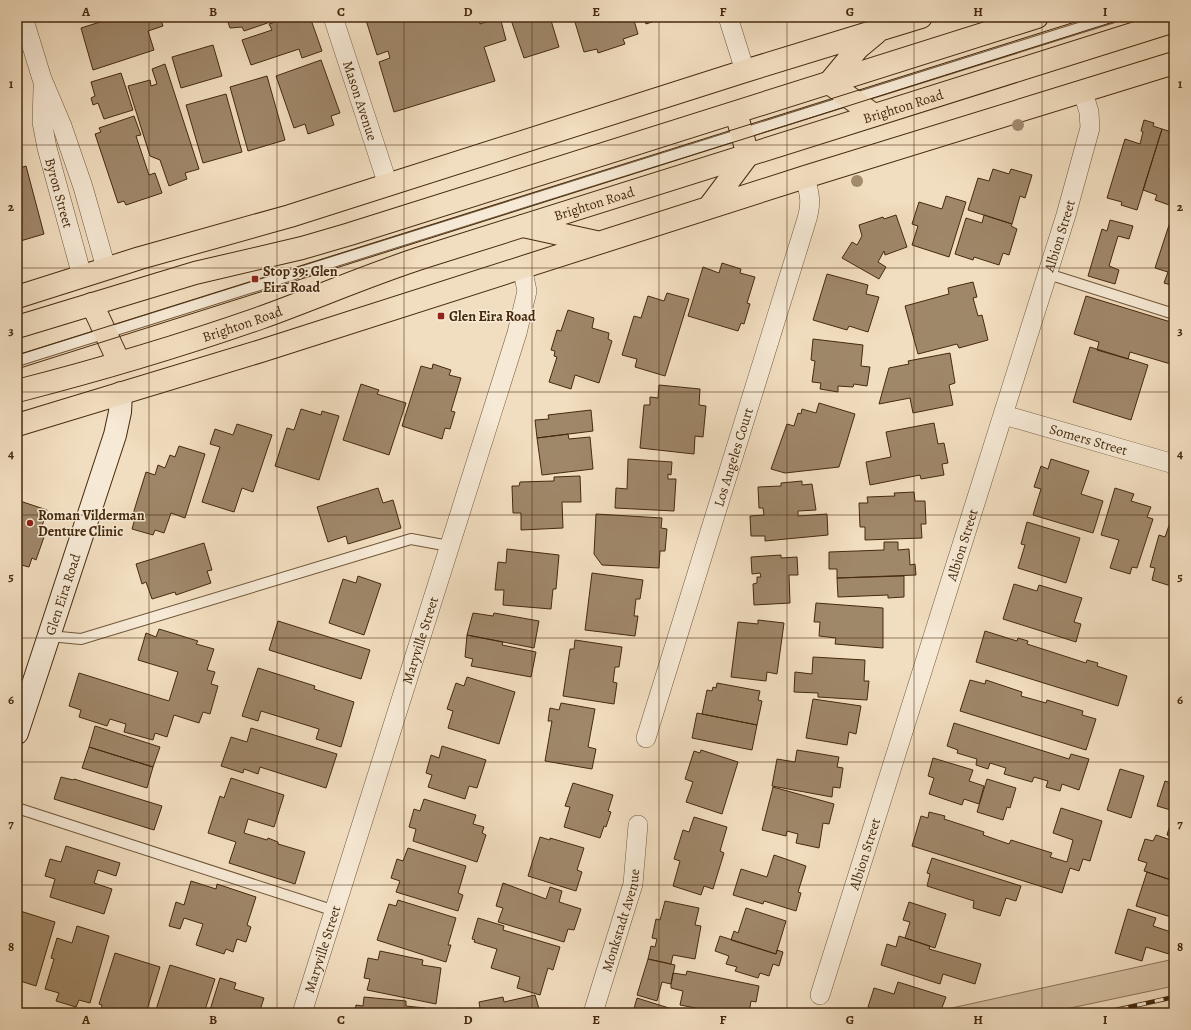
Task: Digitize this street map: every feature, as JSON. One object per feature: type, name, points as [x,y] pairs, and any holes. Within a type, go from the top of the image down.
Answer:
[{"type":"main road","points":[[17,298],[106,268],[290,216],[745,71],[921,17]]},
{"type":"main road","points":[[17,327],[195,273],[302,248],[738,123],[829,84],[1037,17]]},
{"type":"main road","name":"Brighton Road","points":[[17,391],[229,329],[389,268],[1174,21]]},
{"type":"main road","points":[[829,84],[858,48],[881,30]]},
{"type":"main road","points":[[17,425],[288,342],[597,242],[1174,63]]},
{"type":"main road","points":[[829,84],[874,115]]},
{"type":"main road","points":[[708,208],[748,155],[738,123]]},
{"type":"main road","points":[[523,226],[597,242]]},
{"type":"main road","name":"Byron Street","points":[[106,268],[113,299]]},
{"type":"main road","name":"Byron Street","points":[[82,276],[92,304]]},
{"type":"main road","name":"Glen Eira Road","points":[[17,733],[115,435],[120,412],[121,393],[119,362],[111,332],[113,299]]},
{"type":"main road","name":"Glen Eira Road","points":[[92,304],[111,332]]},
{"type":"street","name":"Byron Street","points":[[23,17],[42,79],[64,130],[83,187],[106,268]]},
{"type":"street","name":"Mason Avenue","points":[[332,17],[388,184]]},
{"type":"street","points":[[728,17],[745,71]]},
{"type":"street","name":"Byron Street","points":[[42,79],[44,96],[42,117],[44,137],[82,276]]},
{"type":"street","name":"Albion Street","points":[[820,995],[1048,274],[1088,139],[1090,128],[1083,92]]},
{"type":"street","name":"Los Angeles Court","points":[[646,738],[811,206],[811,196],[805,177]]},
{"type":"street","name":"Maryville Street","points":[[302,1013],[517,334],[527,291],[522,267]]},
{"type":"street","name":"Somers Street","points":[[1004,414],[1174,464]]},
{"type":"street","name":"Monkstadt Avenue","points":[[593,1013],[633,884],[638,825]]},
{"type":"lane","points":[[17,361],[111,332],[738,123],[851,99],[1114,17]]},
{"type":"lane","points":[[1048,274],[1174,314]]},
{"type":"lane","points":[[49,636],[81,639],[411,539],[449,546]]},
{"type":"lane","points":[[17,808],[335,911]]},
{"type":"shaded area","points":[[1174,959],[1174,986],[1047,1013],[929,1013]]},
{"type":"building","points":[[116,17],[160,17],[163,26],[148,31],[154,50],[93,70],[81,28]]},
{"type":"building","points":[[226,17],[285,17],[244,31],[242,27],[230,28]]},
{"type":"building","points":[[289,17],[310,17],[322,51],[302,58],[299,49],[251,65],[242,40],[272,30],[269,24]]},
{"type":"building","points":[[365,17],[478,17],[480,24],[500,17],[506,40],[484,47],[495,81],[394,112],[379,62],[390,58],[388,51],[377,55]]},
{"type":"building","points":[[510,17],[550,17],[559,47],[524,58]]},
{"type":"building","points":[[579,17],[633,17],[638,34],[623,39],[625,44],[598,53],[597,49],[584,52],[574,19]]},
{"type":"building","points":[[644,17],[667,17],[646,24]]},
{"type":"building","points":[[213,45],[222,76],[181,88],[172,57]]},
{"type":"building","points":[[321,60],[340,113],[331,116],[334,125],[308,134],[305,124],[294,128],[276,76]]},
{"type":"building","points":[[165,64],[199,169],[185,173],[187,179],[169,186],[160,160],[150,156],[128,86],[150,80],[151,86],[157,84],[152,69]]},
{"type":"building","points":[[121,73],[133,110],[104,119],[98,103],[93,105],[91,98],[95,96],[91,82]]},
{"type":"building","points":[[267,76],[285,140],[248,151],[230,87]]},
{"type":"building","points":[[226,94],[242,152],[203,163],[186,105]]},
{"type":"building","points":[[134,116],[141,135],[136,136],[149,175],[155,173],[162,193],[126,205],[124,201],[118,203],[95,134],[101,132],[99,128]]},
{"type":"building","points":[[1144,120],[1154,123],[1153,126],[1162,129],[1137,210],[1121,205],[1122,202],[1107,198],[1125,139],[1140,144]]},
{"type":"building","points":[[1162,129],[1172,132],[1174,129],[1174,200],[1172,206],[1155,200],[1157,195],[1143,190]]},
{"type":"building","points":[[26,166],[44,234],[17,242],[17,169]]},
{"type":"building","points":[[993,169],[1009,174],[1011,169],[1032,175],[1025,198],[1020,196],[1012,224],[968,210],[978,178],[989,181]]},
{"type":"building","points":[[946,196],[966,202],[949,257],[912,245],[918,226],[912,224],[919,202],[942,209]]},
{"type":"building","points":[[896,215],[907,247],[885,255],[884,251],[878,262],[886,267],[879,279],[842,258],[852,242],[857,245],[862,236],[859,225],[883,217],[884,219]]},
{"type":"building","points":[[984,215],[1012,224],[1011,226],[1017,229],[1009,255],[1003,253],[999,265],[974,257],[973,260],[955,254],[966,218],[982,223]]},
{"type":"building","points":[[1172,216],[1174,216],[1174,286],[1164,283],[1168,272],[1155,268]]},
{"type":"building","points":[[1110,220],[1133,226],[1129,239],[1118,236],[1109,266],[1119,270],[1115,284],[1088,276],[1102,229],[1107,231]]},
{"type":"building","points":[[722,263],[741,269],[740,273],[755,277],[747,303],[750,304],[744,324],[741,323],[738,331],[688,316],[703,267],[719,273]]},
{"type":"building","points":[[827,274],[868,285],[866,294],[879,297],[868,332],[849,326],[847,330],[813,320]]},
{"type":"building","points":[[973,282],[977,297],[973,298],[978,316],[982,315],[988,340],[959,348],[957,344],[918,354],[905,306],[949,294],[948,288]]},
{"type":"building","points":[[667,293],[689,299],[665,376],[635,367],[637,359],[622,355],[634,316],[641,318],[648,296],[664,301]]},
{"type":"building","points":[[1086,296],[1174,323],[1174,365],[1130,352],[1128,359],[1097,350],[1099,342],[1074,334]]},
{"type":"building","points":[[568,310],[594,318],[592,328],[609,333],[608,339],[612,341],[599,383],[575,375],[571,389],[549,382],[557,357],[554,356],[555,351],[551,350],[557,330],[561,331]]},
{"type":"building","points":[[813,339],[863,345],[861,366],[870,367],[867,386],[854,384],[853,387],[838,386],[838,392],[820,389],[821,383],[812,382],[815,361],[811,360]]},
{"type":"building","points":[[1090,347],[1148,365],[1131,420],[1073,402]]},
{"type":"building","points":[[950,353],[955,383],[949,385],[953,405],[913,413],[910,398],[879,404],[889,368],[909,364],[908,361]]},
{"type":"building","points":[[433,364],[451,370],[449,375],[461,378],[451,411],[455,412],[450,429],[445,428],[442,439],[402,426],[421,366],[432,369]]},
{"type":"building","points":[[361,384],[379,390],[377,394],[406,403],[389,455],[343,440]]},
{"type":"building","points":[[659,385],[700,389],[699,405],[706,406],[703,437],[695,436],[694,454],[640,448],[644,405],[650,405],[650,397],[658,398]]},
{"type":"building","points":[[819,403],[855,414],[839,467],[785,473],[771,469],[787,424],[794,426],[798,413],[801,414],[802,409],[816,413]]},
{"type":"building","points":[[301,409],[321,415],[322,411],[339,416],[319,480],[275,466],[287,428],[294,430]]},
{"type":"building","points":[[591,410],[593,431],[537,438],[535,420],[549,419],[548,415]]},
{"type":"building","points":[[934,423],[938,444],[944,443],[948,463],[942,464],[944,475],[921,479],[920,475],[870,485],[866,462],[891,457],[886,432]]},
{"type":"building","points":[[237,424],[272,435],[253,492],[242,488],[234,512],[202,502],[220,447],[210,444],[215,429],[233,435]]},
{"type":"building","points":[[568,434],[569,439],[590,437],[593,469],[542,475],[537,438]]},
{"type":"building","points":[[179,446],[205,454],[185,518],[171,513],[164,533],[155,530],[153,535],[132,529],[136,515],[133,514],[146,472],[155,475],[158,465],[165,468],[170,455],[175,457]]},
{"type":"building","points":[[628,459],[672,462],[671,475],[668,474],[668,479],[676,479],[674,511],[615,508],[616,488],[627,489]]},
{"type":"building","points":[[1051,459],[1089,471],[1081,494],[1103,501],[1093,533],[1033,515],[1041,489],[1034,487],[1041,466],[1048,469]]},
{"type":"building","points":[[580,476],[581,502],[562,502],[563,528],[521,530],[521,513],[513,513],[512,486],[519,486],[520,482],[554,481],[554,477]]},
{"type":"building","points":[[802,481],[802,485],[812,484],[816,510],[798,511],[798,516],[827,514],[828,535],[765,541],[765,536],[751,536],[750,516],[764,515],[763,508],[759,508],[758,487],[781,486],[781,483]]},
{"type":"building","points":[[378,488],[383,503],[393,500],[401,528],[348,544],[346,536],[328,542],[317,507]]},
{"type":"building","points":[[1115,488],[1134,494],[1131,501],[1151,507],[1147,517],[1153,519],[1137,568],[1132,567],[1130,574],[1110,568],[1119,540],[1101,535]]},
{"type":"building","points":[[914,492],[915,501],[925,501],[926,524],[921,524],[922,538],[865,540],[865,527],[860,527],[859,503],[868,503],[867,497],[895,496],[894,493]]},
{"type":"building","name":"Roman Vilderman Denture Clinic","points":[[17,500],[47,510],[39,536],[44,537],[36,560],[32,558],[29,567],[17,564]]},
{"type":"building","points":[[596,514],[662,518],[661,528],[667,529],[665,551],[660,551],[659,568],[602,565],[594,554]]},
{"type":"building","points":[[1173,514],[1174,587],[1152,580],[1155,568],[1150,567],[1159,535],[1165,537]]},
{"type":"building","points":[[1027,522],[1080,538],[1066,583],[1018,568],[1025,545],[1021,544]]},
{"type":"building","points":[[884,542],[898,542],[898,550],[909,549],[910,565],[915,564],[916,575],[837,578],[837,569],[829,569],[829,552],[884,550]]},
{"type":"building","points":[[204,543],[212,570],[207,571],[211,583],[176,595],[175,592],[152,599],[146,582],[142,584],[136,564]]},
{"type":"building","points":[[507,549],[559,555],[556,589],[553,589],[551,609],[503,605],[504,590],[495,590],[498,562],[506,563]]},
{"type":"building","points":[[781,555],[781,558],[797,557],[798,575],[789,575],[790,603],[754,605],[753,584],[757,583],[757,577],[761,577],[760,573],[752,574],[751,557]]},
{"type":"building","points":[[592,573],[643,580],[640,599],[636,599],[634,616],[638,616],[635,636],[585,630]]},
{"type":"building","points":[[358,576],[381,584],[364,635],[329,623],[343,579],[356,583]]},
{"type":"building","points":[[904,576],[904,597],[888,598],[888,595],[838,597],[837,578]]},
{"type":"building","points":[[1014,584],[1037,591],[1039,585],[1082,598],[1074,622],[1081,624],[1076,642],[1003,619]]},
{"type":"building","points":[[816,603],[883,608],[883,648],[835,644],[836,638],[819,636],[820,622],[814,622]]},
{"type":"building","points":[[473,613],[493,616],[494,613],[539,621],[534,648],[467,635]]},
{"type":"building","points":[[758,620],[784,623],[777,674],[767,672],[766,681],[731,677],[738,622],[758,624]]},
{"type":"building","points":[[278,621],[370,650],[361,679],[269,650]]},
{"type":"building","points":[[159,629],[198,641],[196,644],[214,649],[207,670],[215,672],[211,684],[218,686],[210,714],[203,712],[199,723],[174,715],[167,737],[155,733],[153,740],[124,732],[126,724],[110,719],[107,726],[79,717],[81,710],[69,706],[79,673],[169,701],[178,672],[138,660],[146,633],[156,637]]},
{"type":"building","points":[[985,631],[1017,641],[1018,638],[1028,641],[1027,644],[1086,663],[1087,660],[1098,663],[1097,666],[1127,676],[1118,706],[976,662]]},
{"type":"building","points":[[467,635],[503,642],[502,645],[536,652],[531,677],[471,666],[473,659],[465,657]]},
{"type":"building","points":[[575,640],[622,647],[619,667],[615,667],[613,682],[617,683],[614,704],[563,696],[570,649],[574,649]]},
{"type":"building","points":[[813,657],[865,660],[864,681],[869,681],[867,700],[818,697],[818,693],[794,692],[795,672],[812,674]]},
{"type":"building","points":[[258,668],[315,686],[314,689],[354,702],[341,747],[316,739],[319,729],[261,711],[258,721],[242,716]]},
{"type":"building","points":[[467,677],[515,692],[499,744],[448,728],[453,711],[447,709],[456,683],[464,686]]},
{"type":"building","points":[[970,680],[985,684],[986,680],[1022,692],[1021,696],[1046,703],[1047,700],[1083,711],[1082,715],[1096,719],[1086,750],[960,711]]},
{"type":"building","points":[[717,683],[760,691],[758,700],[762,701],[757,725],[702,714],[707,690],[712,691],[713,687],[716,688]]},
{"type":"building","points":[[813,699],[861,706],[856,734],[849,732],[847,745],[806,738]]},
{"type":"building","points":[[561,703],[595,709],[588,747],[596,749],[592,769],[545,761],[552,721],[548,721],[550,708],[559,710]]},
{"type":"building","points":[[697,713],[757,725],[752,750],[692,738]]},
{"type":"building","points":[[954,723],[1069,759],[1071,754],[1089,759],[1079,790],[1062,784],[1060,791],[1046,787],[1048,781],[1034,777],[1032,782],[1004,774],[1006,768],[990,763],[988,769],[976,765],[977,759],[957,753],[958,750],[947,746]]},
{"type":"building","points":[[95,726],[160,747],[153,767],[89,747]]},
{"type":"building","points":[[251,728],[337,754],[326,788],[260,767],[258,774],[244,769],[243,773],[221,766],[231,737],[247,742]]},
{"type":"building","points":[[442,746],[486,760],[477,788],[469,786],[465,799],[428,787],[432,775],[426,773],[431,755],[439,758]]},
{"type":"building","points":[[89,747],[153,767],[147,788],[82,768]]},
{"type":"building","points":[[701,750],[738,762],[722,814],[686,802],[693,782],[685,779],[694,751],[700,753]]},
{"type":"building","points":[[797,750],[839,757],[837,767],[843,768],[840,788],[833,787],[832,797],[772,786],[777,759],[795,762]]},
{"type":"building","points":[[933,758],[973,770],[969,781],[984,786],[979,804],[964,799],[962,805],[929,794],[934,778],[928,776]]},
{"type":"building","points":[[1120,769],[1144,776],[1131,818],[1107,810]]},
{"type":"building","points":[[61,777],[74,779],[162,806],[154,830],[54,799]]},
{"type":"building","points":[[231,778],[284,795],[274,827],[248,819],[244,833],[267,840],[268,838],[278,842],[278,844],[305,852],[295,884],[229,863],[236,842],[208,833],[220,796],[224,798]]},
{"type":"building","points":[[987,779],[1016,788],[1010,808],[1007,807],[1003,820],[977,812]]},
{"type":"building","points":[[1165,781],[1174,784],[1174,811],[1157,806]]},
{"type":"building","points":[[573,783],[613,795],[608,811],[611,812],[606,827],[604,826],[600,838],[564,827],[570,807],[565,806]]},
{"type":"building","points":[[773,787],[834,804],[829,824],[823,823],[819,848],[796,843],[798,834],[787,831],[786,836],[762,830]]},
{"type":"building","points":[[424,799],[476,815],[473,824],[484,827],[482,833],[486,835],[477,862],[413,841],[416,829],[409,827],[414,809],[420,811]]},
{"type":"building","points":[[1061,808],[1102,821],[1090,861],[1083,859],[1079,871],[1070,868],[1062,893],[912,846],[921,816],[928,818],[929,812],[945,816],[944,819],[984,832],[983,835],[1009,844],[1011,840],[1052,853],[1050,857],[1067,862],[1073,840],[1053,833]]},
{"type":"building","points":[[1174,812],[1174,837],[1167,835]]},
{"type":"building","points":[[694,817],[727,827],[720,851],[724,853],[713,889],[704,886],[701,895],[673,886],[680,861],[674,859],[683,830],[689,832]]},
{"type":"building","points":[[1156,835],[1174,841],[1174,881],[1144,871],[1147,863],[1138,860],[1145,839],[1153,841]]},
{"type":"building","points":[[540,837],[550,840],[550,838],[584,848],[577,870],[582,872],[576,891],[528,876]]},
{"type":"building","points":[[66,846],[120,863],[116,876],[98,870],[94,883],[112,889],[104,914],[50,897],[55,879],[45,876],[50,859],[61,862]]},
{"type":"building","points":[[408,848],[466,866],[458,893],[463,895],[458,911],[396,892],[400,881],[391,878],[397,859],[403,861]]},
{"type":"building","points":[[774,855],[806,866],[798,892],[801,893],[796,911],[764,901],[763,904],[733,895],[741,869],[767,877]]},
{"type":"building","points":[[932,858],[1021,886],[1016,901],[1006,898],[1000,916],[973,908],[974,901],[927,886],[930,874],[927,873]]},
{"type":"building","points":[[1147,872],[1174,881],[1174,918],[1136,906]]},
{"type":"building","points":[[191,881],[216,889],[217,884],[256,897],[247,925],[251,927],[246,942],[237,939],[233,952],[226,949],[224,954],[196,945],[203,924],[184,918],[180,929],[169,926],[176,902],[184,905]]},
{"type":"building","points":[[503,883],[546,899],[550,887],[562,891],[559,902],[581,909],[574,930],[568,929],[564,942],[498,922],[503,908],[496,906]]},
{"type":"building","points":[[398,900],[456,918],[448,945],[451,945],[446,962],[377,940],[389,904],[396,906]]},
{"type":"building","points":[[665,901],[699,908],[695,925],[701,926],[695,959],[673,955],[671,964],[648,959],[651,946],[655,947],[657,939],[652,938],[656,919],[660,920]]},
{"type":"building","points":[[909,902],[946,914],[935,948],[905,938],[910,922],[903,920]]},
{"type":"building","points":[[746,908],[786,921],[776,954],[731,940],[734,931],[738,933]]},
{"type":"building","points":[[1128,909],[1156,918],[1153,926],[1174,933],[1174,939],[1169,954],[1146,947],[1142,961],[1115,953]]},
{"type":"building","points":[[17,910],[55,922],[36,986],[17,980]]},
{"type":"building","points":[[478,918],[504,926],[503,930],[560,947],[553,970],[548,968],[540,995],[517,988],[520,977],[491,968],[497,949],[474,942],[475,940],[472,939]]},
{"type":"building","points":[[77,926],[109,936],[90,1003],[79,1000],[76,1007],[56,1001],[59,993],[45,989],[54,959],[51,958],[57,938],[72,943]]},
{"type":"building","points":[[720,936],[776,954],[777,950],[783,952],[779,966],[773,964],[769,976],[760,973],[758,978],[735,971],[737,967],[726,964],[729,956],[715,951]]},
{"type":"building","points":[[899,936],[930,946],[929,949],[981,964],[975,984],[943,974],[940,984],[881,965],[887,944],[896,947]]},
{"type":"building","points":[[380,951],[423,960],[422,965],[441,968],[436,1004],[367,990],[370,979],[364,978],[368,958],[378,960]]},
{"type":"building","points":[[115,953],[160,967],[146,1013],[110,1013],[101,1010],[102,1005],[99,1004]]},
{"type":"building","points":[[648,959],[675,965],[671,984],[662,982],[657,1001],[637,995]]},
{"type":"building","points":[[170,965],[215,979],[204,1013],[155,1013]]},
{"type":"building","points":[[687,971],[759,986],[756,1002],[751,1001],[749,1013],[722,1013],[680,1005],[683,991],[671,988],[673,973],[686,975]]},
{"type":"building","points":[[220,978],[236,983],[234,989],[264,998],[259,1013],[209,1013]]},
{"type":"building","points":[[898,982],[946,997],[940,1013],[925,1013],[914,1010],[913,1013],[881,1013],[868,1007],[874,988],[894,994]]},
{"type":"building","points":[[535,995],[539,1009],[542,1009],[543,1013],[476,1013],[475,1009],[480,1008],[479,1002],[503,997],[504,1002]]},
{"type":"building","points":[[364,997],[406,1001],[406,1006],[425,1008],[434,1013],[355,1013],[356,1005],[363,1006]]},
{"type":"building","points":[[637,998],[672,1009],[671,1013],[634,1013]]},
{"type":"tram line","points":[[17,355],[1091,17]]},
{"type":"tram line","points":[[17,369],[1129,17]]},
{"type":"railway","points":[[1102,1013],[1174,997]]},
{"type":"railway","points":[[1166,1013],[1174,1011]]},
{"type":"place","name":"Stop 39: Glen Eira Road","points":[[255,279]]},
{"type":"place","name":"Glen Eira Road","points":[[441,316]]},
{"type":"place","name":"Roman Vilderman Denture Clinic","points":[[30,523]]}]
